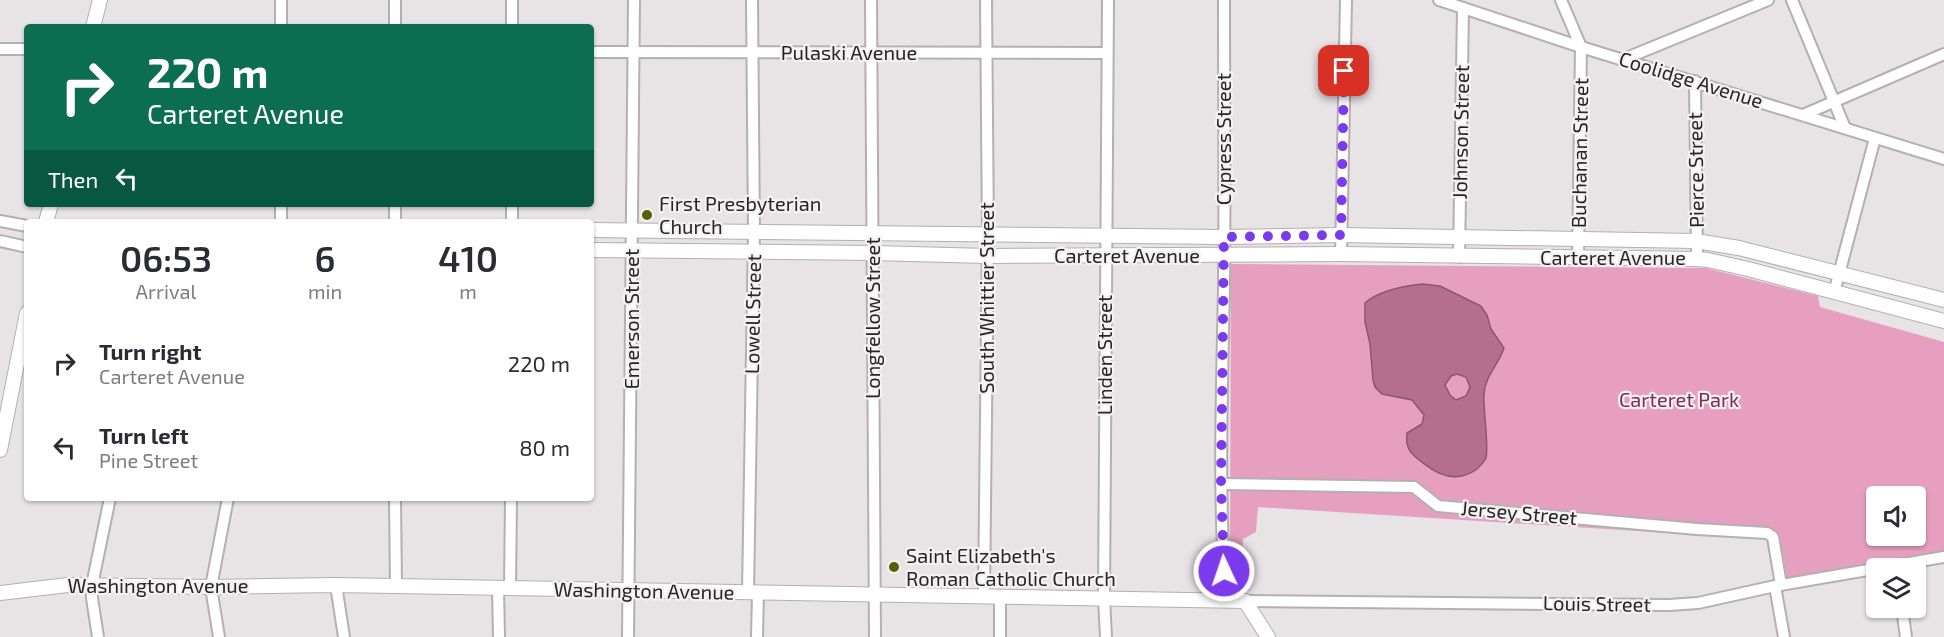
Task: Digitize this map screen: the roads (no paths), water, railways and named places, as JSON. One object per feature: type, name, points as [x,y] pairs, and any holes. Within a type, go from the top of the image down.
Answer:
[{"type":"street","points":[[94,24],[100,0]]},
{"type":"street","points":[[281,0],[281,24]]},
{"type":"street","points":[[395,0],[395,24]]},
{"type":"street","points":[[512,0],[512,24]]},
{"type":"street","name":"Emerson Street","points":[[628,637],[634,0]]},
{"type":"street","name":"Lowell Street","points":[[752,0],[753,593],[757,637]]},
{"type":"street","name":"Longfellow Street","points":[[871,0],[875,637]]},
{"type":"street","name":"South Whittier Street","points":[[984,596],[988,256],[986,0]]},
{"type":"street","name":"Linden Street","points":[[1106,637],[1104,598],[1108,0]]},
{"type":"street","name":"Cypress Street","points":[[1224,0],[1221,484],[1226,601]]},
{"type":"street","points":[[1341,254],[1346,0]]},
{"type":"street","name":"Coolidge Avenue","points":[[1439,0],[1581,47],[1944,159]]},
{"type":"street","points":[[1561,0],[1581,47]]},
{"type":"street","points":[[1624,59],[1768,0]]},
{"type":"street","points":[[1792,0],[1845,128]]},
{"type":"street","name":"Johnson Street","points":[[1459,257],[1463,8]]},
{"type":"street","name":"Buchanan Street","points":[[1578,259],[1581,47]]},
{"type":"street","points":[[0,49],[24,49]]},
{"type":"street","name":"Pulaski Avenue","points":[[594,52],[1107,53]]},
{"type":"street","points":[[1803,115],[1944,54]]},
{"type":"street","name":"Pierce Street","points":[[1695,81],[1697,259]]},
{"type":"street","points":[[1834,293],[1875,138]]},
{"type":"street","points":[[0,221],[24,225]]},
{"type":"street","name":"Carteret Avenue","points":[[594,230],[1224,237],[1341,235],[1696,241],[1739,248],[1944,300]]},
{"type":"street","points":[[0,241],[24,246]]},
{"type":"street","name":"Carteret Avenue","points":[[594,250],[988,256],[1341,254],[1697,259],[1944,321]]},
{"type":"street","points":[[0,450],[3,418],[24,326]]},
{"type":"street","name":"Jersey Street","points":[[1221,484],[1414,487],[1438,506],[1767,533],[1773,537],[1784,637]]},
{"type":"street","points":[[98,637],[92,585],[109,501]]},
{"type":"street","points":[[219,637],[211,587],[227,501]]},
{"type":"street","points":[[395,501],[396,586]]},
{"type":"street","points":[[499,637],[511,501]]},
{"type":"street","name":"Louis Street","points":[[1926,561],[1944,557]]},
{"type":"street","name":"Louis Street","points":[[1245,601],[1669,605],[1698,603],[1778,586],[1866,572]]},
{"type":"street","name":"Washington Avenue","points":[[0,592],[41,587],[92,585],[211,587],[336,585],[1245,601]]},
{"type":"street","points":[[336,585],[344,637]]},
{"type":"street","points":[[1000,597],[1000,637]]},
{"type":"street","points":[[1245,601],[1268,637]]},
{"type":"street","points":[[1903,618],[1906,637]]},
{"type":"place","name":"First Presbyterian Church","points":[[647,215]]},
{"type":"place","name":"Saint Elizabeth's Roman Catholic Church","points":[[894,567]]},
{"type":"park label","name":"Carteret Park","points":[[1679,400]]}]
